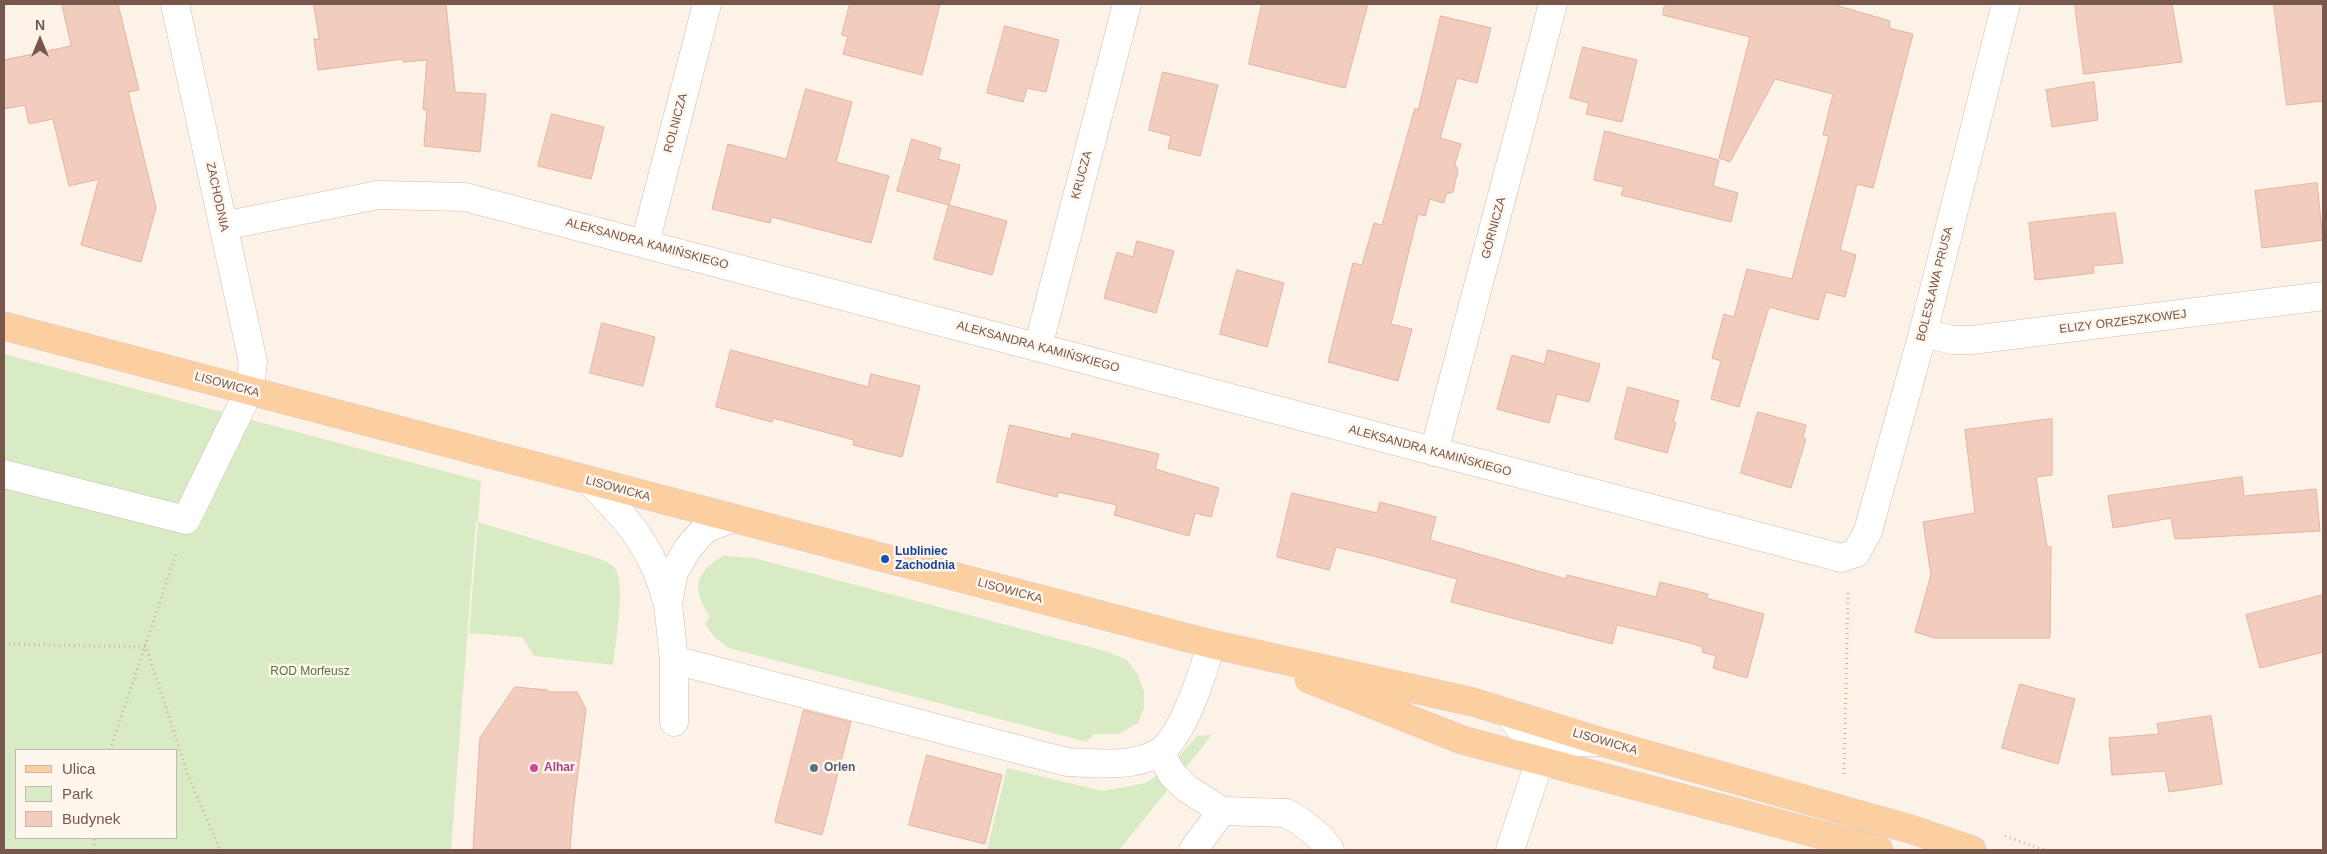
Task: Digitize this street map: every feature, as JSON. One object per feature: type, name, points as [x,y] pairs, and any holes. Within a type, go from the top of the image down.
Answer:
[{"type":"main road","name":"LISOWICKA","points":[[4,326],[730,519],[1222,646],[1473,702],[1602,742],[1901,826],[1972,850]]},
{"type":"main road","name":"LISOWICKA","points":[[1222,646],[1462,740],[1879,850]]},
{"type":"street","name":"ZACHODNIA","points":[[175,4],[253,362],[249,391],[186,520]]},
{"type":"street","name":"ROLNICZA","points":[[645,243],[707,4]]},
{"type":"street","name":"KRUCZA","points":[[1038,347],[1127,4]]},
{"type":"street","name":"GÓRNICZA","points":[[1434,452],[1553,4]]},
{"type":"street","name":"BOLESŁAWA PRUSA","points":[[1849,557],[1862,545],[1868,531],[1923,333],[2006,4]]},
{"type":"street","name":"ALEKSANDRA KAMIŃSKIEGO","points":[[223,226],[378,194],[465,196],[1833,557],[1849,557]]},
{"type":"street","name":"ELIZY ORZESZKOWEJ","points":[[1923,333],[1953,340],[1972,340],[2323,296]]},
{"type":"street","points":[[4,474],[186,520]]},
{"type":"street","points":[[589,481],[616,508],[654,564],[668,604],[674,660],[674,722]]},
{"type":"street","points":[[668,604],[674,572],[688,548],[706,529],[730,519]]},
{"type":"street","points":[[674,660],[1067,762],[1125,762],[1144,759],[1160,752],[1171,740],[1192,701],[1202,677],[1222,646]]},
{"type":"street","points":[[1508,713],[1532,743],[1540,760]]},
{"type":"street","points":[[1510,850],[1540,760],[1554,748],[1566,742],[1602,742]]},
{"type":"street","points":[[1160,752],[1172,774],[1186,788],[1222,810],[1286,813],[1300,820],[1321,838],[1330,850]]},
{"type":"street","points":[[1192,850],[1222,810]]},
{"type":"path","points":[[110,749],[146,647],[186,520]]},
{"type":"path","points":[[1844,778],[1849,557]]},
{"type":"path","points":[[4,644],[146,647]]},
{"type":"path","points":[[146,647],[188,775],[220,850]]},
{"type":"green space","name":"ROD Morfeusz","points":[[4,354],[481,481],[478,522],[476,521],[451,850],[4,850]]},
{"type":"green space","points":[[478,522],[599,559],[614,567],[618,574],[620,599],[613,665],[534,656],[522,637],[469,633]]},
{"type":"green space","points":[[723,556],[754,558],[1105,651],[1127,660],[1138,675],[1144,692],[1144,708],[1138,723],[1119,734],[1094,734],[1087,742],[729,648],[714,637],[705,624],[710,616],[698,589],[699,582],[706,568]]},
{"type":"green space","points":[[1212,735],[1119,850],[987,850],[1007,768],[1102,791],[1146,783],[1172,764],[1197,736]]},
{"type":"building","points":[[62,4],[118,4],[139,90],[128,92],[156,208],[141,262],[81,245],[99,179],[69,186],[53,119],[29,124],[25,105],[4,109],[4,60],[71,46]]},
{"type":"building","points":[[314,4],[446,4],[455,92],[486,94],[480,152],[424,146],[427,110],[423,109],[427,60],[403,62],[403,59],[318,70],[314,39],[319,39]]},
{"type":"building","points":[[850,4],[940,4],[922,75],[843,54],[848,37],[842,35]]},
{"type":"building","points":[[1262,4],[1368,4],[1345,88],[1249,64]]},
{"type":"building","points":[[1665,4],[1832,4],[1890,21],[1889,28],[1913,34],[1873,188],[1857,184],[1840,250],[1856,255],[1845,297],[1826,292],[1818,320],[1769,307],[1739,407],[1711,399],[1721,361],[1712,358],[1724,314],[1734,317],[1747,269],[1792,279],[1829,136],[1823,135],[1833,94],[1775,79],[1730,162],[1719,158],[1750,37],[1663,15]]},
{"type":"building","points":[[2075,4],[2172,4],[2182,62],[2084,74]]},
{"type":"building","points":[[2274,4],[2323,4],[2323,101],[2287,105]]},
{"type":"building","points":[[1441,16],[1491,28],[1477,83],[1457,78],[1440,138],[1461,144],[1455,164],[1458,170],[1453,192],[1446,194],[1444,203],[1430,199],[1425,216],[1418,214],[1391,324],[1412,329],[1398,381],[1328,362],[1353,263],[1362,265],[1374,223],[1382,225],[1415,108],[1418,110]]},
{"type":"building","points":[[1005,26],[1059,40],[1046,92],[1027,88],[1023,102],[987,93]]},
{"type":"building","points":[[1583,47],[1637,60],[1622,122],[1586,114],[1589,103],[1570,98]]},
{"type":"building","points":[[1163,72],[1218,85],[1200,156],[1168,148],[1171,136],[1149,130]]},
{"type":"building","points":[[2094,82],[2098,120],[2052,127],[2046,90]]},
{"type":"building","points":[[806,89],[852,102],[836,162],[889,176],[871,243],[772,217],[770,223],[712,209],[728,144],[786,159]]},
{"type":"building","points":[[552,114],[604,127],[591,179],[538,166]]},
{"type":"building","points":[[1605,131],[1719,160],[1713,186],[1738,193],[1731,222],[1621,195],[1624,187],[1594,180]]},
{"type":"building","points":[[912,139],[941,148],[938,159],[960,165],[949,205],[897,191]]},
{"type":"building","points":[[2317,183],[2323,240],[2262,248],[2255,191]]},
{"type":"building","points":[[949,205],[1007,221],[992,275],[934,259]]},
{"type":"building","points":[[2115,213],[2123,263],[2093,266],[2094,273],[2035,280],[2029,223]]},
{"type":"building","points":[[1137,241],[1174,251],[1156,313],[1104,298],[1117,252],[1133,257]]},
{"type":"building","points":[[1237,270],[1284,283],[1267,347],[1220,334]]},
{"type":"building","points":[[602,323],[655,337],[643,386],[590,373]]},
{"type":"building","points":[[731,350],[868,387],[871,374],[920,386],[902,457],[853,445],[854,440],[773,418],[772,422],[716,407]]},
{"type":"building","points":[[1548,350],[1600,364],[1589,402],[1557,394],[1549,423],[1497,409],[1512,355],[1544,364]]},
{"type":"building","points":[[1628,387],[1679,401],[1673,422],[1676,423],[1667,453],[1615,439]]},
{"type":"building","points":[[1758,412],[1806,425],[1803,437],[1806,439],[1791,488],[1741,473]]},
{"type":"building","points":[[2052,419],[2052,475],[2036,477],[2047,547],[2051,547],[2050,638],[1935,638],[1915,632],[1931,575],[1923,522],[1975,513],[1965,430]]},
{"type":"building","points":[[1010,425],[1071,439],[1072,433],[1159,454],[1155,469],[1219,488],[1211,517],[1195,513],[1189,536],[1114,515],[1117,505],[1058,492],[1057,497],[997,482]]},
{"type":"building","points":[[2242,477],[2244,496],[2316,489],[2320,531],[2175,539],[2171,518],[2113,528],[2108,496]]},
{"type":"building","points":[[1292,493],[1377,513],[1380,502],[1436,517],[1430,540],[1566,579],[1567,575],[1656,597],[1660,582],[1708,594],[1706,598],[1764,614],[1747,678],[1713,668],[1716,656],[1702,652],[1703,647],[1672,638],[1617,625],[1612,644],[1451,602],[1457,579],[1377,557],[1336,547],[1329,570],[1277,557]]},
{"type":"building","points":[[2323,595],[2323,652],[2260,668],[2246,615]]},
{"type":"building","points":[[2020,684],[2075,699],[2058,764],[2002,748]]},
{"type":"building","name":"Alhar","points":[[515,687],[548,690],[549,692],[577,692],[586,709],[570,850],[473,850],[480,738]]},
{"type":"building","name":"Orlen","points":[[804,710],[851,722],[822,835],[775,822]]},
{"type":"building","points":[[2211,716],[2222,784],[2169,792],[2165,771],[2112,775],[2109,738],[2159,734],[2157,724]]},
{"type":"building","points":[[927,755],[1002,775],[985,844],[909,825]]},
{"type":"place","name":"Lubliniec Zachodnia","points":[[885,559]]},
{"type":"place","name":"Alhar","points":[[534,768]]},
{"type":"place","name":"Orlen","points":[[814,768]]}]
